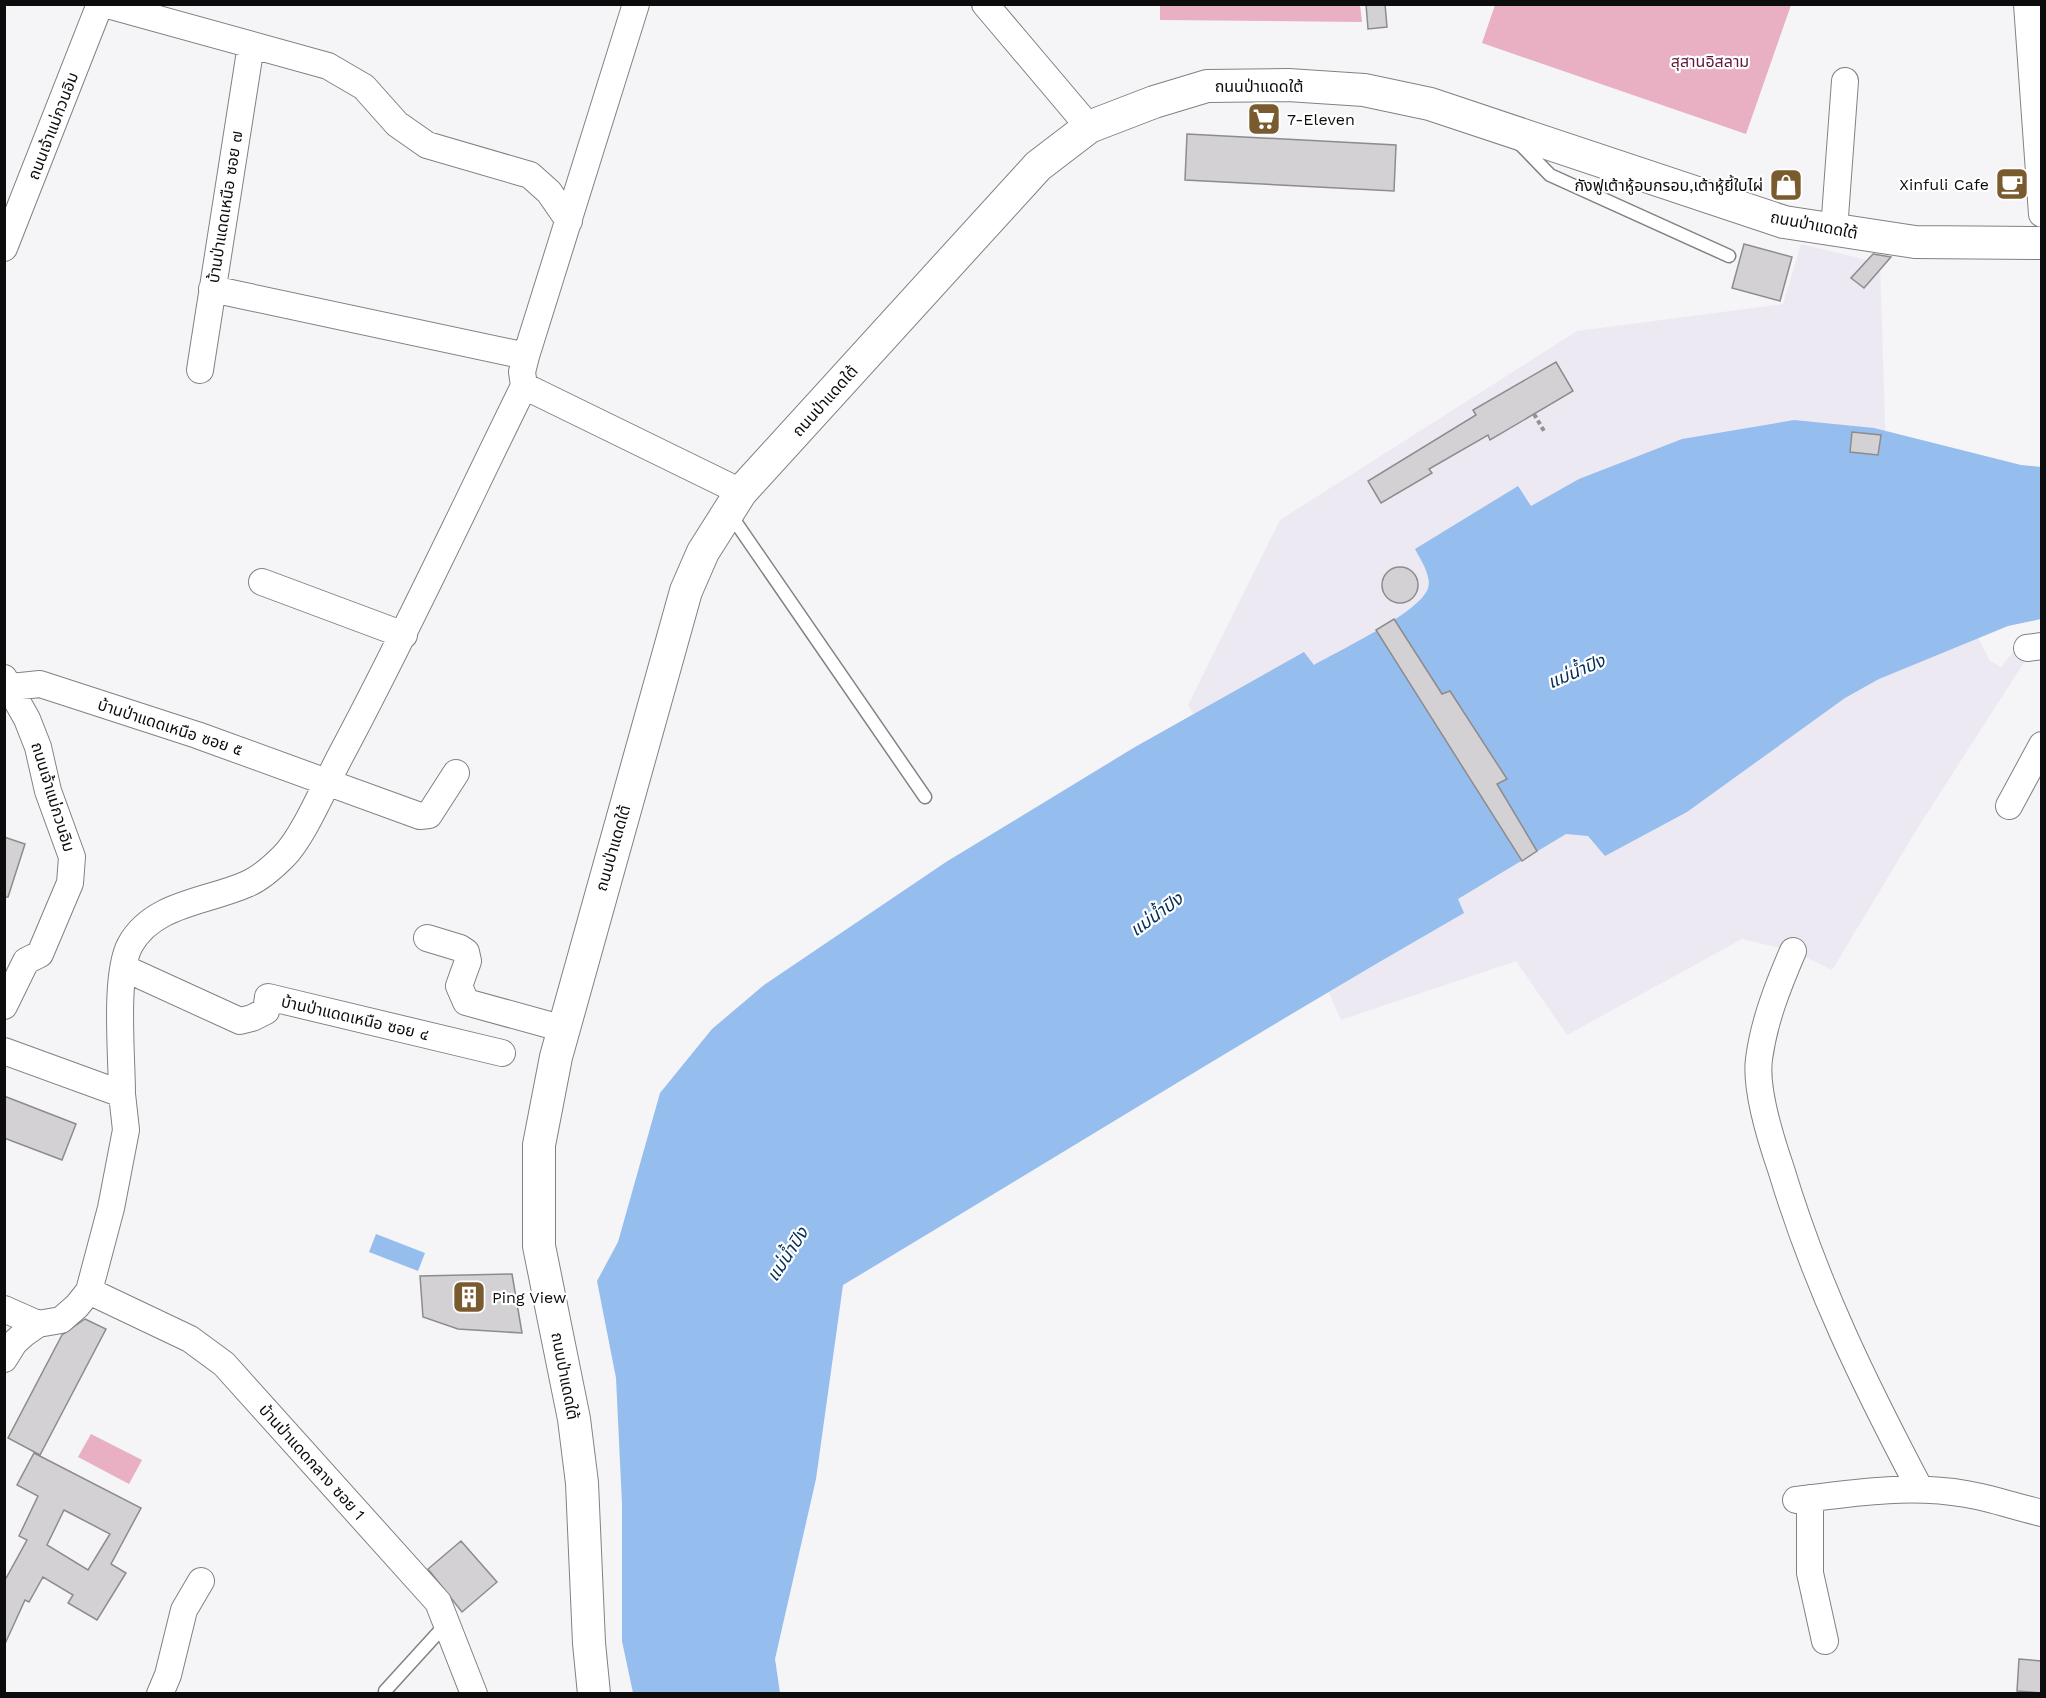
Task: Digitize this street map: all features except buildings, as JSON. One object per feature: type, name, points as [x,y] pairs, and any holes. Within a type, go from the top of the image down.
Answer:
[{"type":"street","points":[[102,4],[328,66],[364,87],[397,124],[427,145],[530,175],[549,192],[568,221]]},
{"type":"street","name":"ถนนเจ้าแม่กวนอิม","points":[[4,248],[102,4]]},
{"type":"street","points":[[4,1359],[14,1343],[38,1324],[61,1320],[89,1291],[111,1208],[126,1130],[122,1094],[121,998],[128,949],[138,931],[157,916],[248,883],[284,857],[327,780],[404,635],[524,386],[522,372],[526,356],[636,4]]},
{"type":"street","points":[[985,4],[1089,127]]},
{"type":"street","points":[[2027,4],[2042,214]]},
{"type":"street","name":"บ้านป่าแดดเหนือ ซอย ๗","points":[[200,370],[251,45]]},
{"type":"street","points":[[1834,230],[1845,81]]},
{"type":"street","name":"ถนนป่าแดดใต้","points":[[594,1694],[589,1643],[582,1482],[574,1419],[539,1246],[539,1145],[564,1029],[686,591],[703,552],[735,502],[1030,174],[1089,127],[1208,86],[1288,85],[1364,90],[1408,98],[1504,128],[1784,222],[1915,242],[2042,243]]},
{"type":"street","points":[[213,289],[526,356]]},
{"type":"street","points":[[524,386],[735,502]]},
{"type":"street","points":[[262,582],[404,635]]},
{"type":"street","name":"ถนนเจ้าแม่กวนอิม","points":[[4,1006],[24,956],[70,883],[72,857],[48,791],[38,747],[8,682]]},
{"type":"street","name":"บ้านป่าแดดเหนือ ซอย ๕","points":[[8,682],[40,684],[327,780],[420,816],[429,815],[436,807],[456,773]]},
{"type":"street","points":[[2009,806],[2042,745]]},
{"type":"street","points":[[428,938],[466,952],[468,961],[459,986],[466,1002],[564,1029]]},
{"type":"street","points":[[1793,951],[1773,995],[1759,1060],[1766,1121],[1803,1241],[1862,1379],[1920,1489]]},
{"type":"street","name":"บ้านป่าแดดเหนือ ซอย ๔","points":[[124,968],[240,1021],[266,1011],[268,997],[502,1053]]},
{"type":"street","points":[[4,1051],[122,1094]]},
{"type":"street","name":"บ้านป่าแดดกลาง ซอย 1","points":[[89,1291],[190,1339],[224,1364],[438,1602],[474,1694]]},
{"type":"street","points":[[4,1309],[38,1324]]},
{"type":"street","points":[[1825,1641],[1810,1574],[1803,1499],[1920,1489],[1966,1494],[2042,1513]]},
{"type":"street","points":[[160,1694],[168,1675],[184,1610],[201,1581]]},
{"type":"lane","points":[[1504,128],[1550,175],[1729,256]]},
{"type":"lane","points":[[735,502],[925,797]]},
{"type":"lane","points":[[386,1691],[446,1624]]},
{"type":"path","points":[[1534,414],[1544,431]]},
{"type":"shaded area","points":[[1801,244],[1880,263],[1886,453],[1990,661],[2001,667],[2017,647],[2025,661],[1917,829],[1832,970],[1793,951],[1742,939],[1567,1035],[1516,961],[1341,1020],[1235,784],[1188,705],[1280,520],[1577,331],[1783,304]]},
{"type":"green space","name":"สุสานอิสลาม","points":[[1495,4],[1791,5],[1746,134],[1482,43]]},
{"type":"green space","points":[[1160,5],[1360,5],[1362,22],[1160,20]]},
{"type":"green space","points":[[91,1434],[142,1460],[129,1484],[78,1457]]},
{"type":"water","name":"แม่น้ำปิง","points":[[1794,420],[1874,428],[2021,465],[2041,467],[2041,619],[2008,626],[1879,679],[1845,698],[1687,812],[1605,856],[1588,836],[1566,834],[1458,899],[1464,913],[1230,1051],[843,1285],[816,1479],[775,1659],[780,1693],[633,1693],[622,1641],[622,1504],[616,1378],[597,1281],[618,1242],[660,1093],[712,1029],[764,985],[946,862],[1135,747],[1304,652],[1314,665],[1395,619],[1422,598],[1428,588],[1427,573],[1415,549],[1518,486],[1531,506],[1579,479],[1682,439]]},
{"type":"water","points":[[376,1234],[425,1253],[418,1271],[369,1252]]},
{"type":"place","name":"7-Eleven","points":[[1264,119]]},
{"type":"place","name":"Xinfuli Cafe","points":[[2012,184]]},
{"type":"place","name":"กังฟูเต้าหู้อบกรอบ,เต้าหู้ยี้ใบไผ่","points":[[1786,185]]},
{"type":"place","name":"Ping View","points":[[469,1297]]}]
